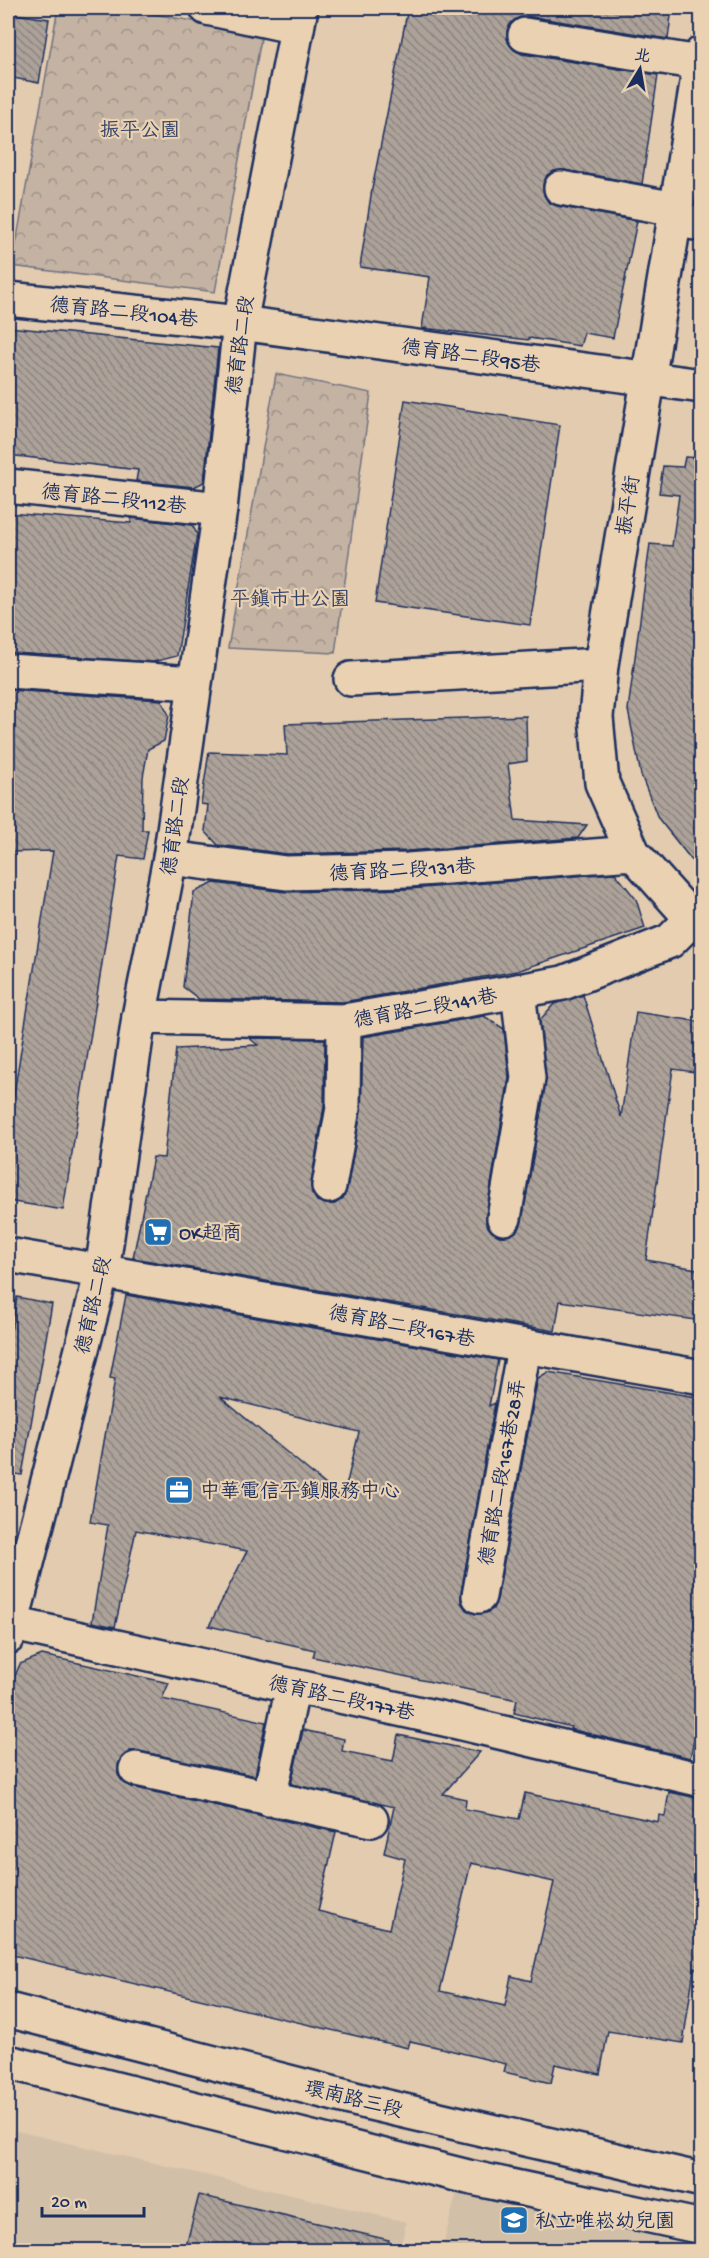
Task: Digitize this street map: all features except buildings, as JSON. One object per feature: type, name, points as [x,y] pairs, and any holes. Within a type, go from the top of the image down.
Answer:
[{"type":"street","points":[[207,8],[299,17]]},
{"type":"street","name":"德育路二段","points":[[10,1630],[102,1271],[139,1017],[170,858],[220,509],[240,323],[299,17]]},
{"type":"street","points":[[525,36],[700,70]]},
{"type":"street","name":"振平街","points":[[697,922],[633,853],[602,783],[596,717],[601,665],[648,379],[684,218],[700,70]]},
{"type":"street","points":[[561,188],[684,218]]},
{"type":"street","name":"德育路二段104巷","points":[[8,299],[240,323]]},
{"type":"street","name":"德育路二段95巷","points":[[240,323],[702,386]]},
{"type":"street","name":"德育路二段112巷","points":[[8,486],[220,509]]},
{"type":"street","points":[[351,680],[601,665]]},
{"type":"street","points":[[8,671],[194,683]]},
{"type":"street","name":"德育路二段131巷","points":[[170,858],[286,873],[408,870],[633,853]]},
{"type":"street","name":"德育路二段141巷","points":[[139,1017],[344,1021],[563,983],[670,941],[697,922]]},
{"type":"street","points":[[504,1218],[528,1078],[518,991]]},
{"type":"street","points":[[330,1186],[343,1108],[344,1021]]},
{"type":"street","name":"德育路二段167巷","points":[[8,1255],[524,1348],[702,1377]]},
{"type":"street","name":"德育路二段167巷28弄","points":[[479,1596],[524,1348]]},
{"type":"street","name":"德育路二段177巷","points":[[10,1630],[293,1686],[702,1780]]},
{"type":"street","points":[[269,1799],[293,1686]]},
{"type":"street","points":[[136,1769],[371,1820]]},
{"type":"street","name":"環南路三段","points":[[8,2010],[369,2103],[702,2180]]},
{"type":"street","points":[[8,2061],[468,2177],[702,2227]]},
{"type":"shaded area","points":[[8,2129],[406,2222],[400,2250],[8,2250]]},
{"type":"shaded area","name":"私立唯崧幼兒園","points":[[457,2191],[702,2248],[701,2250],[442,2250]]},
{"type":"green space","name":"振平公園","points":[[58,8],[119,8],[262,33],[215,292],[12,266]]},
{"type":"green space","name":"平鎮市廿公園","points":[[276,374],[371,393],[335,653],[228,648]]},
{"type":"place","name":"OK超商","points":[[158,1232]]},
{"type":"place","name":"中華電信平鎮服務中心","points":[[179,1490]]},
{"type":"place","name":"私立唯崧幼兒園","points":[[514,2220]]}]
